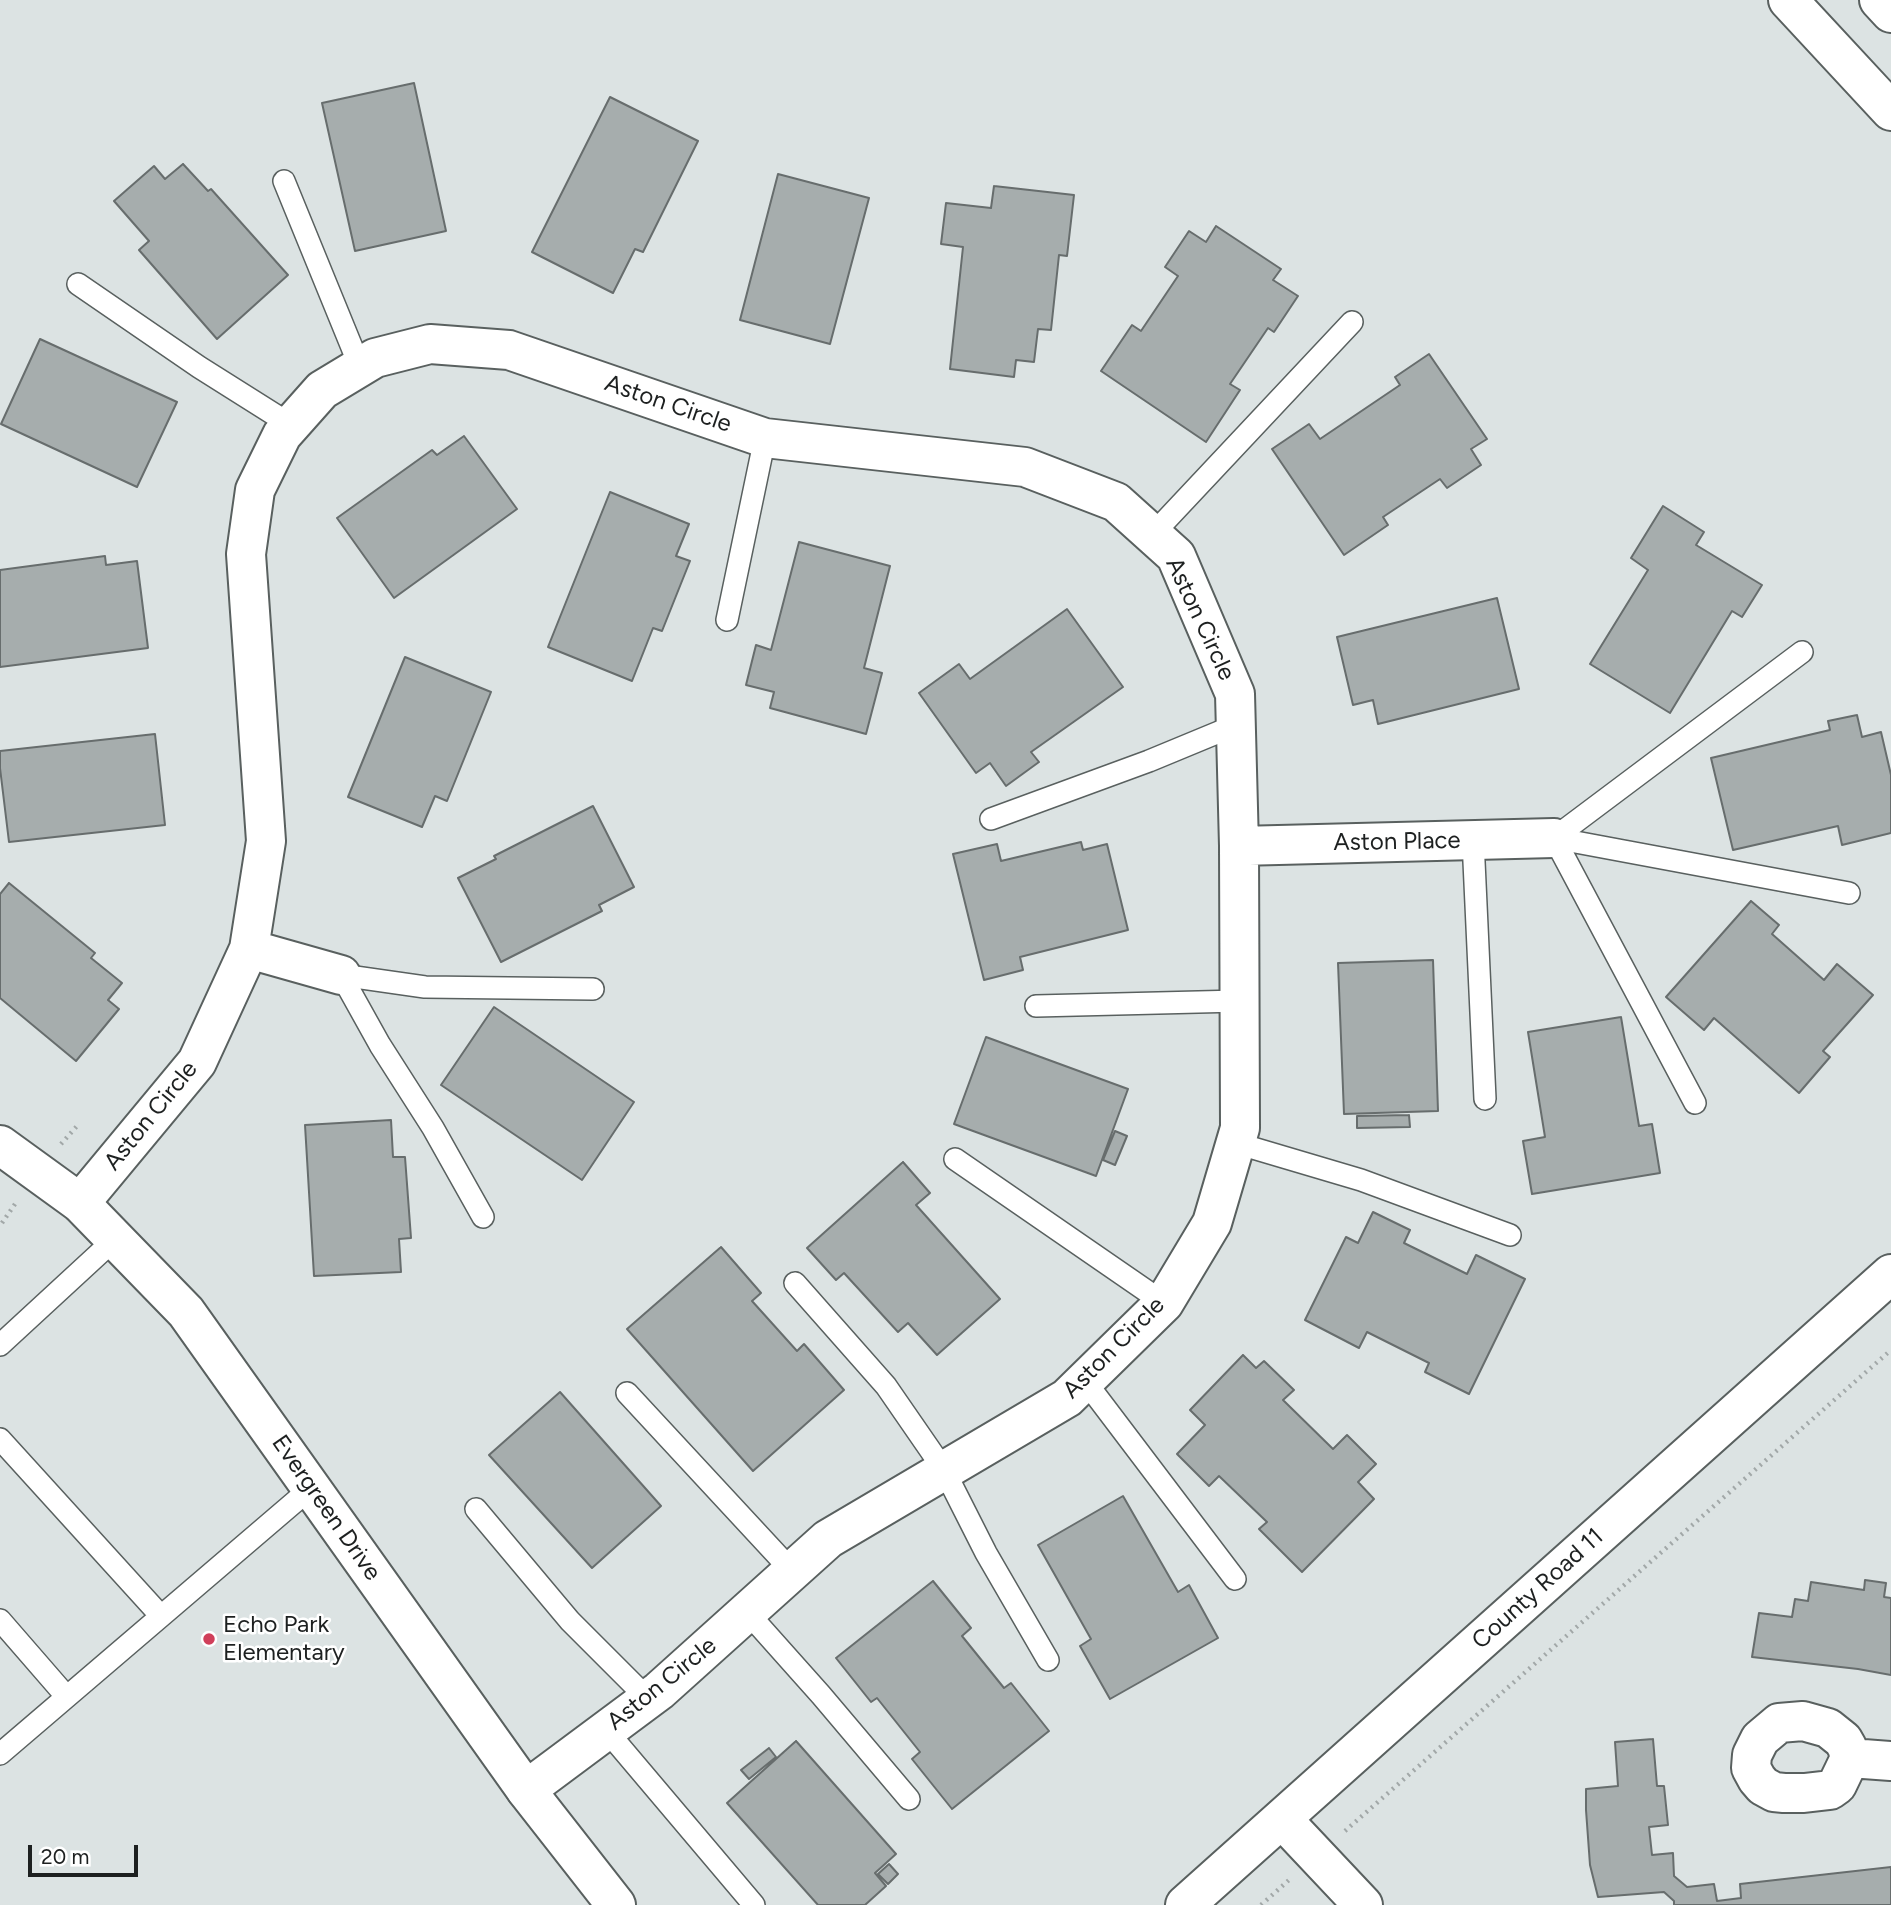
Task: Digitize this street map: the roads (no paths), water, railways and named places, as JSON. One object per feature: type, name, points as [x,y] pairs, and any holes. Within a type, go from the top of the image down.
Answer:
[{"type":"street","points":[[1787,0],[1891,111]]},
{"type":"street","points":[[1879,0],[1891,13]]},
{"type":"street","name":"Aston Circle","points":[[80,1203],[197,1062],[249,949],[266,841],[246,554],[255,490],[282,435],[322,390],[359,367],[375,358],[430,344],[509,350],[765,438],[1025,467],[1116,502],[1176,556],[1235,694],[1239,846],[1240,1128],[1212,1223],[1164,1303],[1067,1398],[828,1539],[648,1699],[526,1790]]},
{"type":"street","name":"Aston Place","points":[[1239,846],[1554,838]]},
{"type":"street","points":[[249,949],[341,975]]},
{"type":"street","name":"Evergreen Drive","points":[[0,1145],[80,1203],[186,1312],[526,1790],[616,1905]]},
{"type":"street","name":"County Road 11","points":[[1185,1905],[1891,1274]]},
{"type":"street","points":[[1850,1758],[1891,1761]]},
{"type":"street","points":[[1282,1819],[1363,1905]]},
{"type":"lane","points":[[284,181],[359,367]]},
{"type":"lane","points":[[78,284],[199,367],[291,425]]},
{"type":"lane","points":[[1152,535],[1352,322]]},
{"type":"lane","points":[[727,620],[765,438]]},
{"type":"lane","points":[[1554,838],[1802,652]]},
{"type":"lane","points":[[991,819],[1149,761],[1236,725]]},
{"type":"lane","points":[[1554,838],[1849,892]]},
{"type":"lane","points":[[1554,838],[1695,1103]]},
{"type":"lane","points":[[1473,840],[1485,1099]]},
{"type":"lane","points":[[341,975],[425,987],[593,989]]},
{"type":"lane","points":[[341,975],[483,1217]]},
{"type":"lane","points":[[1036,1006],[1240,1002]]},
{"type":"lane","points":[[1236,1143],[1361,1180],[1510,1235]]},
{"type":"lane","points":[[955,1159],[1164,1303]]},
{"type":"lane","points":[[0,1345],[115,1239]]},
{"type":"lane","points":[[795,1283],[886,1386],[944,1471],[986,1553],[1048,1660]]},
{"type":"lane","points":[[1085,1381],[1235,1579]]},
{"type":"lane","points":[[627,1393],[792,1571]]},
{"type":"lane","points":[[0,1438],[160,1615]]},
{"type":"lane","points":[[0,1754],[311,1488]]},
{"type":"lane","points":[[476,1509],[570,1621],[648,1699]]},
{"type":"lane","points":[[747,1612],[909,1799]]},
{"type":"lane","points":[[0,1620],[66,1696]]},
{"type":"lane","points":[[606,1730],[754,1905]]},
{"type":"place","name":"Echo Park Elementary","points":[[209,1639]]}]
